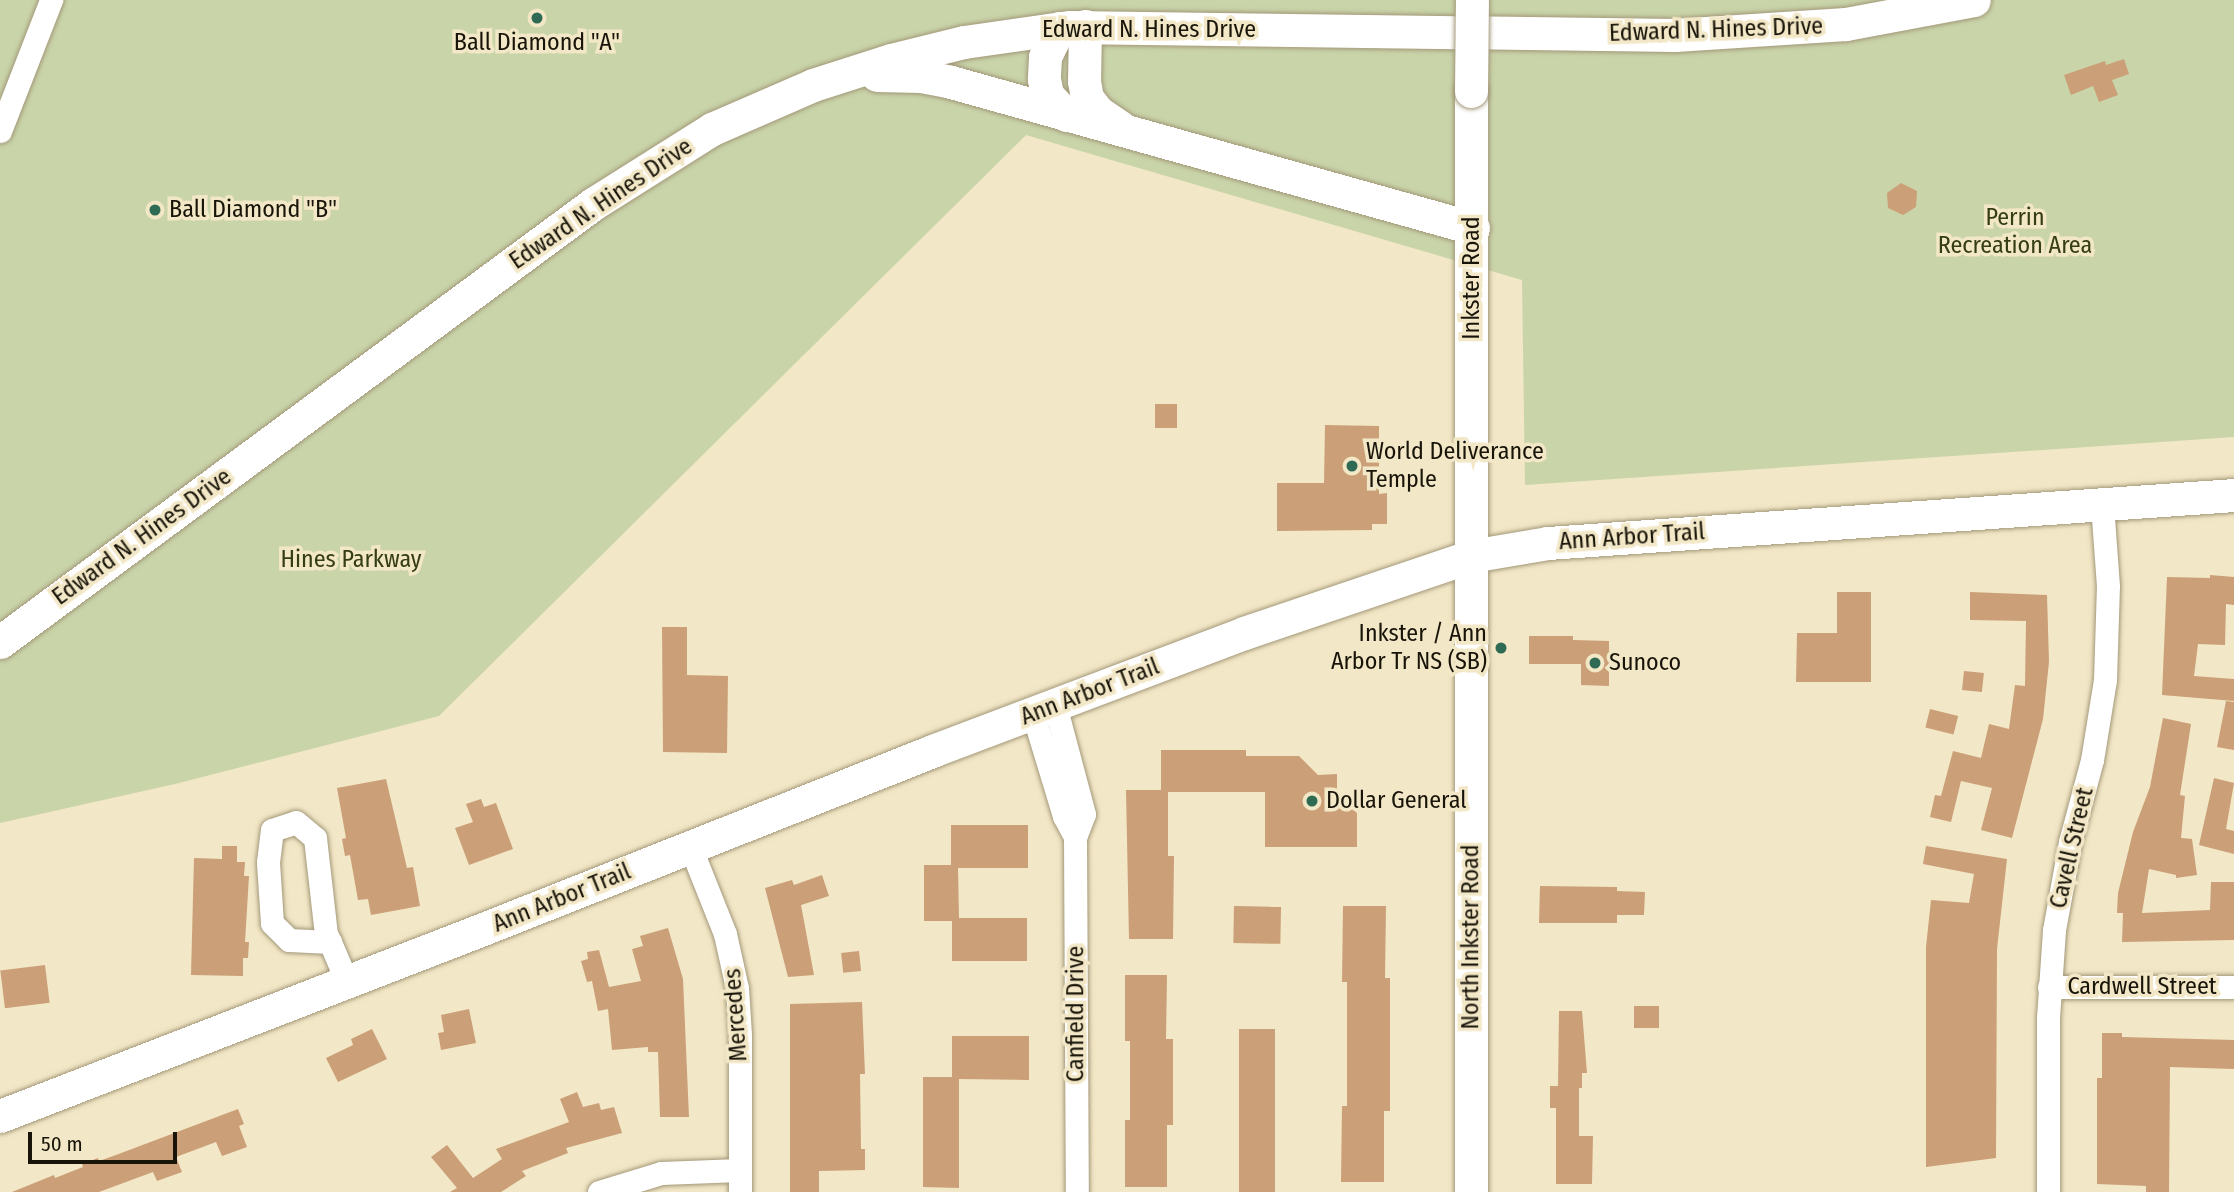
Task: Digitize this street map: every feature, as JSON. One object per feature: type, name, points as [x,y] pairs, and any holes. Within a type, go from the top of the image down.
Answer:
[{"type":"street","points":[[0,131],[51,0]]},
{"type":"street","name":"Inkster Road","points":[[1471,556],[1472,0]]},
{"type":"street","name":"Edward N. Hines Drive","points":[[0,642],[593,204],[712,129],[813,85],[891,60],[964,42],[1072,27],[1675,35],[1846,24],[1974,0]]},
{"type":"street","points":[[1066,115],[1047,95],[1044,79],[1045,57],[1072,27]]},
{"type":"street","points":[[1072,27],[1087,98],[1107,120],[1134,135]]},
{"type":"street","points":[[813,85],[866,75],[921,76],[1473,228]]},
{"type":"street","name":"Ann Arbor Trail","points":[[0,1116],[1244,633],[1471,556],[1548,542],[2234,495]]},
{"type":"street","name":"Cavell Street","points":[[2048,1192],[2049,987],[2060,886],[2092,760],[2105,680],[2108,586],[2102,505]]},
{"type":"street","name":"North Inkster Road","points":[[1471,556],[1471,1192]]},
{"type":"street","name":"Canfield Drive","points":[[1044,710],[1064,816],[1075,837],[1077,1192]]},
{"type":"street","points":[[330,942],[289,940],[272,923],[268,862],[272,830],[296,821],[315,838],[330,942],[347,982]]},
{"type":"street","name":"Mercedes","points":[[690,846],[725,934],[737,988],[740,1035],[740,1181]]},
{"type":"street","name":"Cardwell Street","points":[[2049,987],[2234,987]]},
{"type":"street","points":[[599,1192],[661,1173],[740,1181]]},
{"type":"green space","points":[[0,0],[2234,0],[2234,437],[1525,485],[1522,280],[1026,135],[439,716],[175,784],[0,823]]},
{"type":"building","points":[[2124,59],[2129,74],[2112,80],[2118,95],[2099,102],[2093,86],[2071,95],[2064,75],[2105,61],[2106,65]]},
{"type":"building","points":[[1901,183],[1917,191],[1916,207],[1903,215],[1888,208],[1887,193]]},
{"type":"building","points":[[1155,404],[1177,404],[1177,428],[1155,428]]},
{"type":"building","name":"World Deliverance Temple","points":[[1325,425],[1379,426],[1379,494],[1387,493],[1387,524],[1372,524],[1372,530],[1277,531],[1277,483],[1324,483]]},
{"type":"building","points":[[2210,575],[2234,577],[2234,605],[2226,604],[2225,645],[2198,644],[2194,676],[2234,679],[2234,701],[2162,695],[2167,577],[2210,578]]},
{"type":"building","points":[[1837,592],[1871,592],[1871,682],[1796,682],[1797,633],[1837,633]]},
{"type":"building","points":[[1970,592],[2047,595],[2049,662],[2043,719],[2012,838],[1981,830],[1992,788],[1961,781],[1951,822],[1930,817],[1935,795],[1941,796],[1953,751],[1981,758],[1989,724],[2009,729],[2015,685],[2025,686],[2026,621],[1970,620]]},
{"type":"building","points":[[662,627],[687,627],[687,675],[728,676],[727,753],[663,752]]},
{"type":"building","points":[[1529,636],[1573,636],[1573,640],[1609,641],[1609,686],[1581,685],[1581,664],[1529,664]]},
{"type":"building","points":[[1964,671],[1984,673],[1982,692],[1962,690]]},
{"type":"building","points":[[2226,701],[2234,702],[2234,750],[2217,747]]},
{"type":"building","points":[[1930,709],[1958,716],[1954,734],[1925,727]]},
{"type":"building","points":[[2163,718],[2191,724],[2180,795],[2185,796],[2181,838],[2192,839],[2197,875],[2176,878],[2176,875],[2149,869],[2142,913],[2210,910],[2211,882],[2234,882],[2234,940],[2122,942],[2123,913],[2117,913],[2118,893],[2133,832],[2150,787]]},
{"type":"building","points":[[1161,750],[1246,750],[1246,756],[1299,756],[1318,775],[1337,774],[1337,794],[1357,813],[1357,847],[1265,847],[1265,792],[1168,792],[1168,856],[1174,856],[1173,939],[1129,939],[1126,790],[1161,790]]},
{"type":"building","points":[[2214,778],[2234,783],[2226,829],[2234,831],[2234,854],[2199,845]]},
{"type":"building","points":[[386,779],[407,868],[413,867],[420,906],[371,915],[368,899],[358,900],[350,855],[345,856],[342,839],[346,838],[337,788]]},
{"type":"building","points":[[481,799],[484,807],[496,803],[513,849],[469,865],[455,828],[473,822],[466,804]]},
{"type":"building","points":[[951,825],[1028,825],[1028,868],[958,868],[959,918],[1027,918],[1027,961],[952,961],[952,921],[924,921],[924,865],[951,865]]},
{"type":"building","points":[[222,846],[237,846],[237,862],[245,862],[244,876],[249,876],[245,942],[249,942],[248,958],[243,958],[243,976],[191,975],[194,858],[222,859]]},
{"type":"building","points":[[1926,846],[2007,859],[1997,949],[1996,1158],[1926,1167],[1926,947],[1931,900],[1969,903],[1974,874],[1923,864]]},
{"type":"building","points":[[822,875],[829,896],[801,905],[814,975],[788,977],[765,888],[792,880],[794,885]]},
{"type":"building","points":[[1540,886],[1617,887],[1617,891],[1645,892],[1644,915],[1617,915],[1617,923],[1539,923]]},
{"type":"building","points":[[1234,906],[1281,907],[1280,944],[1233,943]]},
{"type":"building","points":[[1343,906],[1386,906],[1385,978],[1390,978],[1390,1111],[1384,1111],[1384,1182],[1341,1182],[1342,1106],[1347,1106],[1347,982],[1342,982]]},
{"type":"building","points":[[668,928],[683,979],[689,1117],[660,1117],[658,1052],[648,1052],[648,1047],[612,1050],[608,1009],[598,1011],[592,981],[587,982],[581,961],[588,959],[587,952],[599,950],[609,987],[641,981],[632,949],[643,946],[640,936]]},
{"type":"building","points":[[859,951],[861,971],[843,973],[841,953]]},
{"type":"building","points":[[45,965],[50,1003],[5,1008],[0,970]]},
{"type":"building","points":[[1125,975],[1167,975],[1166,1039],[1173,1039],[1173,1125],[1167,1125],[1167,1187],[1125,1187],[1125,1120],[1130,1120],[1130,1041],[1125,1041]]},
{"type":"building","points":[[862,1002],[865,1074],[860,1074],[861,1149],[865,1149],[865,1170],[819,1171],[819,1192],[790,1192],[790,1004]]},
{"type":"building","points":[[1634,1006],[1659,1006],[1659,1028],[1634,1028]]},
{"type":"building","points":[[469,1009],[476,1043],[441,1050],[438,1033],[444,1032],[441,1015]]},
{"type":"building","points":[[1559,1011],[1582,1011],[1587,1073],[1582,1073],[1582,1088],[1579,1088],[1579,1136],[1593,1136],[1592,1184],[1556,1184],[1556,1108],[1550,1108],[1550,1086],[1558,1086]]},
{"type":"building","points":[[372,1029],[387,1059],[338,1082],[326,1058],[353,1045],[351,1039]]},
{"type":"building","points":[[1239,1029],[1275,1029],[1275,1192],[1239,1192]]},
{"type":"building","points":[[2102,1033],[2122,1033],[2122,1037],[2234,1040],[2234,1069],[2170,1067],[2169,1192],[2146,1192],[2146,1186],[2097,1184],[2097,1078],[2102,1078]]},
{"type":"building","points":[[952,1036],[1029,1036],[1029,1080],[959,1079],[959,1188],[923,1187],[923,1077],[952,1077]]},
{"type":"building","points":[[577,1092],[583,1107],[599,1103],[601,1110],[614,1107],[622,1133],[566,1148],[568,1153],[522,1171],[526,1176],[501,1192],[450,1192],[457,1188],[431,1157],[447,1145],[473,1178],[502,1159],[496,1149],[569,1122],[560,1099]]},
{"type":"building","points":[[238,1109],[244,1124],[239,1126],[247,1147],[222,1156],[216,1142],[176,1157],[182,1172],[157,1181],[153,1172],[99,1192],[12,1192],[83,1167],[82,1164],[98,1158],[99,1161]]},
{"type":"place","name":"Ball Diamond \"A\"","points":[[537,18]]},
{"type":"place","name":"Ball Diamond \"B\"","points":[[155,210]]},
{"type":"place","name":"World Deliverance Temple","points":[[1352,466]]},
{"type":"place","name":"Inkster / Ann Arbor Tr NS (SB)","points":[[1501,648]]},
{"type":"place","name":"Sunoco","points":[[1595,663]]},
{"type":"place","name":"Dollar General","points":[[1312,801]]},
{"type":"park label","name":"Perrin Recreation Area","points":[[2015,232]]},
{"type":"park label","name":"Hines Parkway","points":[[351,560]]}]
